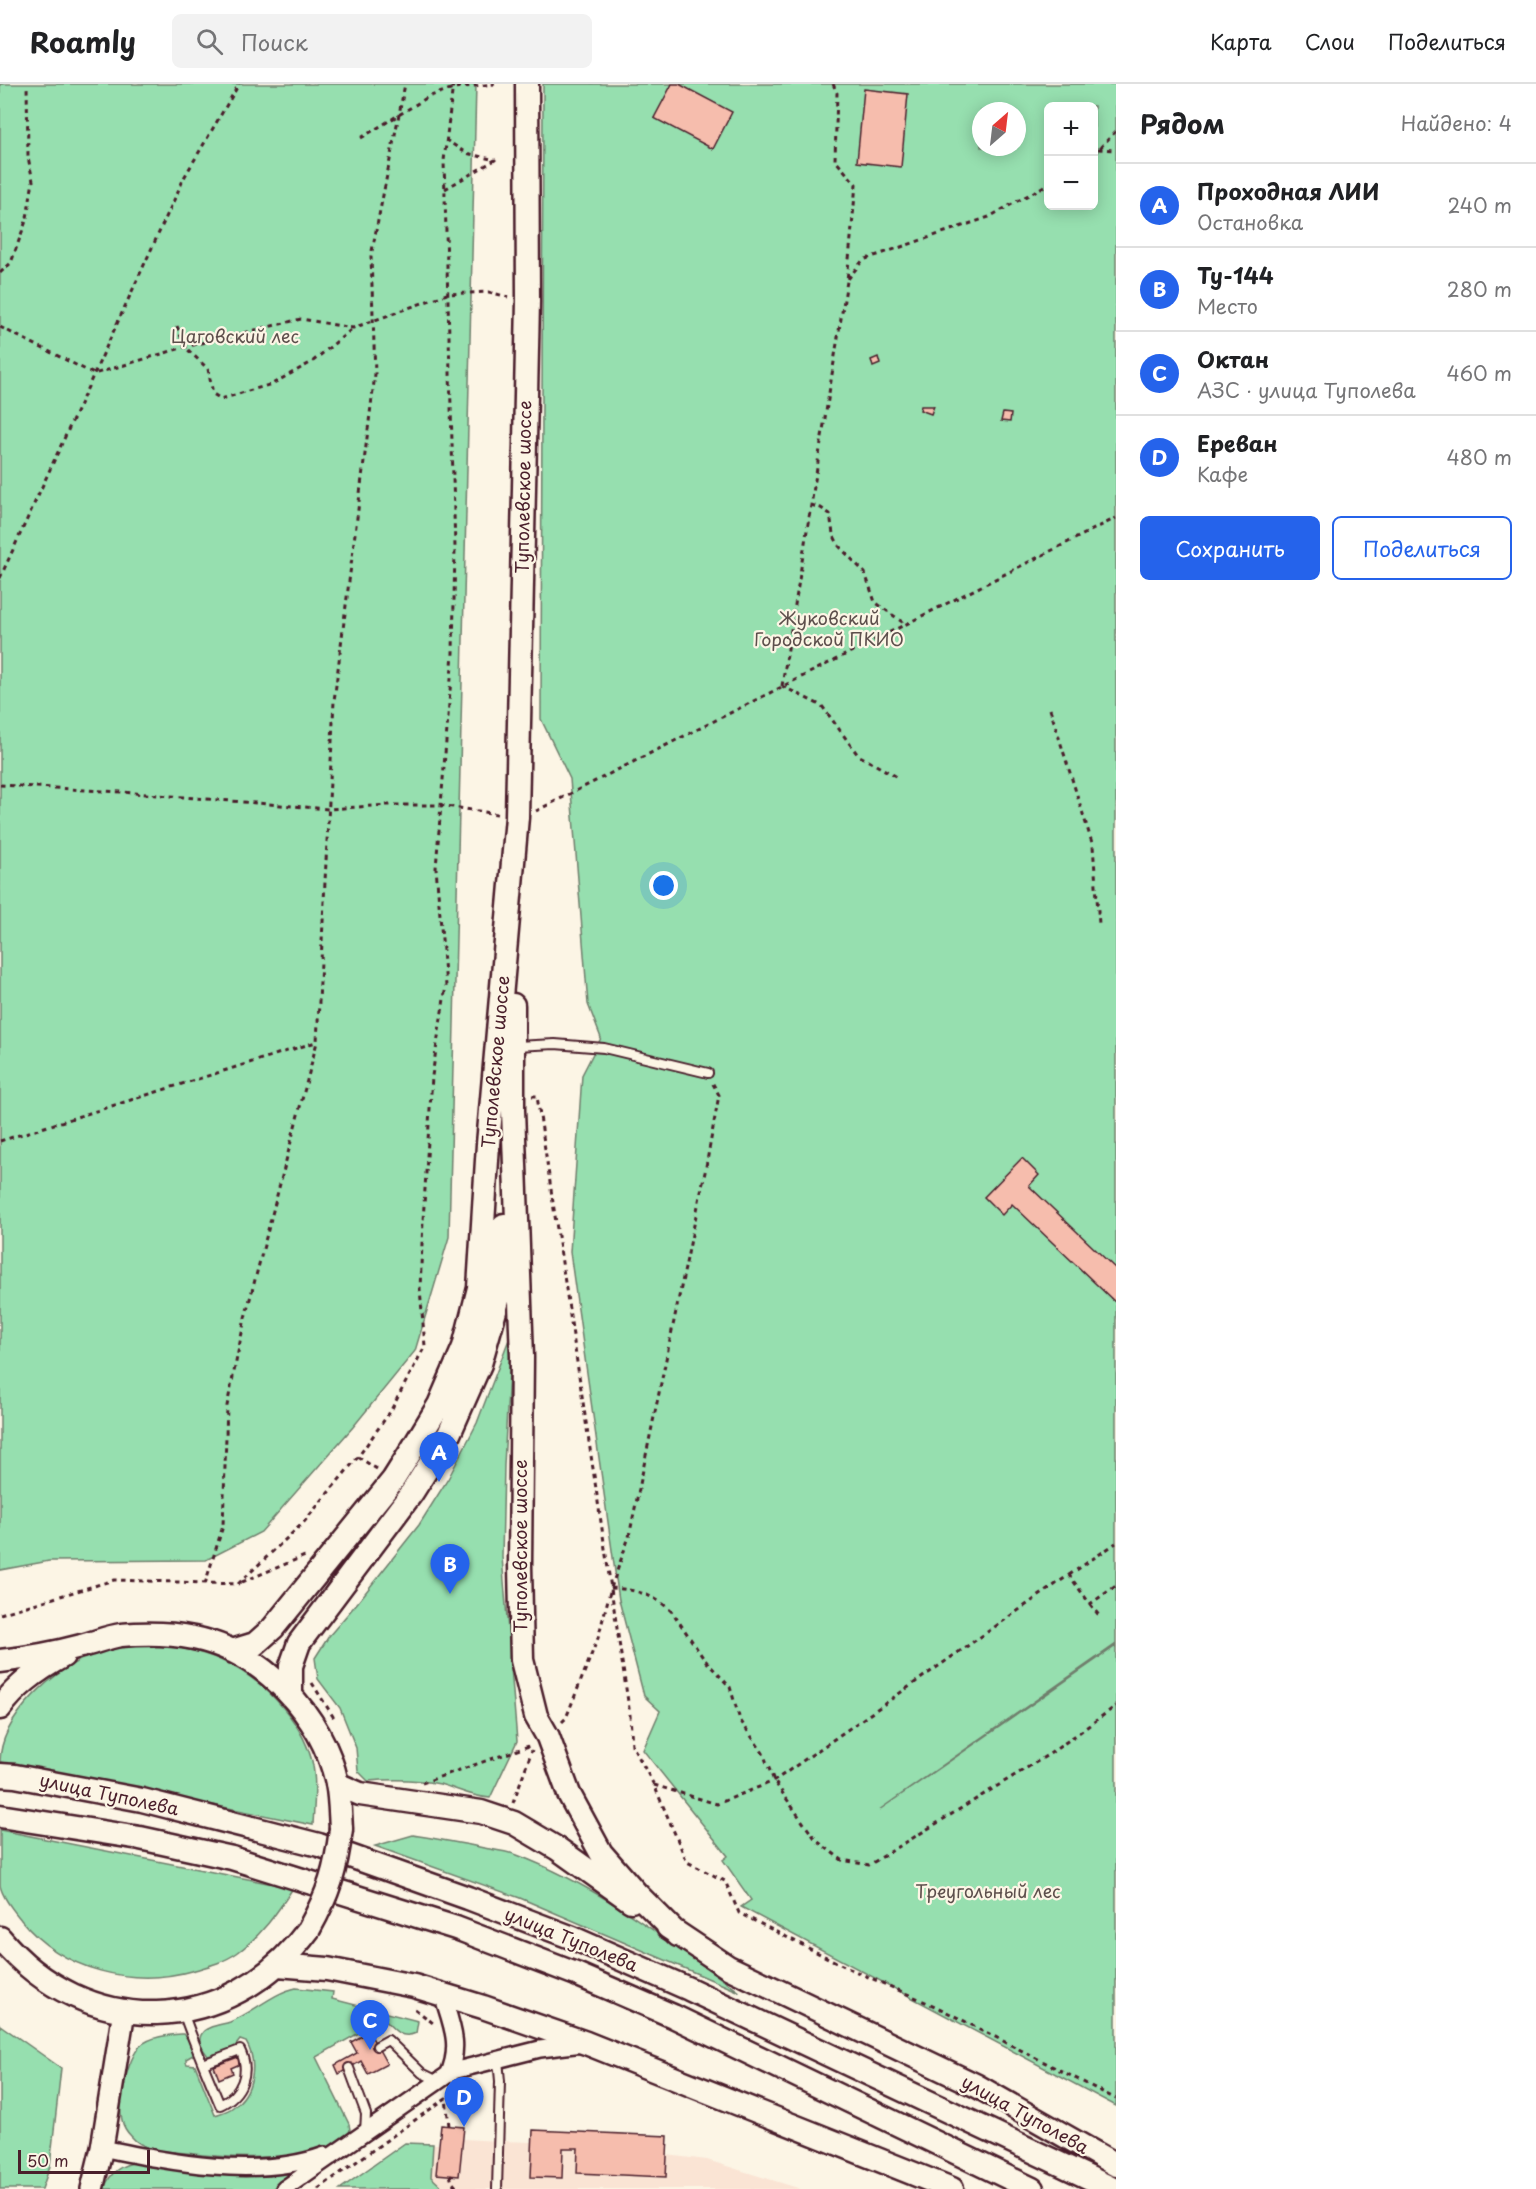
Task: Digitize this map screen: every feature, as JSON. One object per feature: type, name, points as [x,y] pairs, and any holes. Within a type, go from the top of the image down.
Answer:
[{"type":"main road","name":"Туполевское шоссе","points":[[232,1651],[255,1644],[273,1628],[393,1480],[439,1405],[464,1347],[479,1288],[488,1144],[517,817],[528,301],[527,84]]},
{"type":"main road","name":"Туполевское шоссе","points":[[291,1694],[291,1666],[299,1643],[411,1494],[449,1434],[480,1364],[500,1293],[513,1103],[511,889]]},
{"type":"main road","name":"Туполевское шоссе","points":[[513,1103],[522,1357],[520,1565],[522,1660],[536,1716],[548,1737],[568,1794],[601,1853],[636,1893],[678,1935]]},
{"type":"main road","points":[[0,1660],[22,1658],[80,1646],[118,1635],[157,1633],[195,1638],[232,1651],[262,1670],[291,1694],[312,1721],[327,1751],[337,1784],[341,1829],[337,1864],[326,1898],[309,1929],[278,1965],[249,1986],[217,2002],[183,2010],[153,2013],[124,2011],[94,2004],[65,1992],[39,1976],[15,1956],[0,1938]]},
{"type":"main road","points":[[0,1708],[7,1698],[41,1668],[80,1646]]},
{"type":"main road","name":"улица Туполева","points":[[0,1775],[142,1800],[319,1845],[468,1898],[573,1938],[689,1989],[1113,2189]]},
{"type":"main road","points":[[337,1784],[360,1794],[481,1812],[514,1823],[558,1849],[678,1935]]},
{"type":"main road","name":"улица Туполева","points":[[0,1816],[140,1838],[232,1857],[456,1928],[576,1974],[673,2016],[1032,2189]]},
{"type":"main road","name":"улица Туполева","points":[[678,1935],[728,1967],[977,2086],[1116,2165]]},
{"type":"main road","points":[[278,1965],[327,1969],[414,1986],[442,1994],[586,2043],[952,2189]]},
{"type":"street","points":[[442,1994],[456,2044],[455,2056],[443,2078]]},
{"type":"street","points":[[92,2189],[102,2148],[124,2011]]},
{"type":"street","points":[[284,2189],[453,2071],[540,2049],[586,2043]]},
{"type":"street","points":[[102,2148],[154,2159],[238,2167],[288,2164],[315,2159],[345,2148]]},
{"type":"lane","points":[[514,1046],[555,1044],[604,1048],[708,1073]]},
{"type":"lane","points":[[183,2010],[203,2064],[220,2105],[230,2101],[243,2084],[245,2059],[240,2050],[203,2064]]},
{"type":"lane","points":[[377,2046],[388,2040],[422,2073],[443,2078]]},
{"type":"lane","points":[[497,2189],[500,2081],[498,2060]]},
{"type":"lane","points":[[349,2068],[366,2114],[365,2132]]},
{"type":"path","points":[[0,273],[11,263],[27,218],[33,181],[28,157],[27,84]]},
{"type":"path","points":[[0,578],[185,176],[239,84]]},
{"type":"path","points":[[205,1584],[223,1526],[226,1406],[245,1318],[317,1042],[334,700],[375,374],[370,256],[405,84]]},
{"type":"path","points":[[361,138],[428,98],[453,86],[495,84]]},
{"type":"path","points":[[782,686],[847,281],[856,184],[836,160],[837,93],[833,84]]},
{"type":"path","points":[[238,1584],[304,1522],[358,1457],[390,1412],[424,1346],[420,1289],[423,1221],[432,1077],[446,986],[436,868],[454,642],[455,549],[444,161],[453,86]]},
{"type":"path","points":[[1098,149],[1116,131]]},
{"type":"path","points":[[445,189],[495,160],[466,153],[447,140]]},
{"type":"path","points":[[1098,149],[1116,150]]},
{"type":"path","points":[[847,281],[862,260],[990,217],[1044,186]]},
{"type":"path","points":[[177,326],[185,347],[208,369],[213,394],[221,399],[272,384],[312,362],[353,328],[447,294],[489,292],[528,301]]},
{"type":"path","points":[[0,327],[94,374],[185,347],[301,319],[353,328]]},
{"type":"path","points":[[811,505],[830,514],[839,546],[865,573],[875,602],[905,624]]},
{"type":"path","points":[[0,785],[122,792],[329,809],[387,805],[440,805],[517,817],[528,815],[1116,518]]},
{"type":"path","points":[[782,686],[822,706],[858,755],[899,778]]},
{"type":"path","points":[[1050,709],[1093,846],[1099,924]]},
{"type":"path","points":[[0,1142],[317,1042]]},
{"type":"path","points":[[548,1737],[566,1718],[598,1638],[611,1588],[629,1537],[719,1095],[708,1073]]},
{"type":"path","points":[[513,1103],[537,1096],[630,1715],[632,1745],[654,1785],[687,1862],[725,1881],[740,1913],[840,1964],[937,2007],[1116,2099]]},
{"type":"path","points":[[654,1785],[717,1804],[774,1781],[1116,1543]]},
{"type":"path","points":[[0,1614],[114,1580],[238,1584],[314,1552]]},
{"type":"path","points":[[1069,1575],[1101,1618]]},
{"type":"path","points":[[1090,1604],[1116,1586]]},
{"type":"path","points":[[611,1588],[633,1589],[644,1593],[673,1613],[704,1659],[729,1687],[740,1720],[763,1754],[774,1781],[817,1841],[842,1860],[869,1865],[1050,1753],[1116,1706]]},
{"type":"path","points":[[308,1677],[335,1719]]},
{"type":"path","points":[[414,1786],[534,1744],[512,1807]]},
{"type":"path","points":[[410,2007],[418,2010],[436,2026]]},
{"type":"path","points":[[443,2078],[449,2126]]},
{"type":"path","points":[[318,2189],[446,2098]]},
{"type":"path","points":[[450,2175],[458,2189]]},
{"type":"shaded area","points":[[441,2125],[464,2127],[463,2139],[498,2141],[532,2142],[533,2130],[668,2136],[667,2155],[707,2160],[801,2189],[340,2189],[405,2143],[439,2144]]},
{"type":"green space","name":"Цаговский лес","points":[[0,84],[476,84],[449,1237],[415,1351],[353,1427],[261,1532],[206,1560],[49,1561],[0,1570]]},
{"type":"green space","name":"Жуковский Городской ПКИО","points":[[543,84],[1116,84],[1116,1644],[879,1810],[1116,1646],[1116,2106],[741,1907],[751,1900],[723,1860],[728,1856],[643,1750],[660,1711],[644,1696],[619,1600],[570,1252],[582,1075],[601,1038],[588,1004],[570,779],[541,719]]},
{"type":"green space","points":[[511,1334],[502,1557],[517,1741],[490,1798],[431,1782],[368,1781],[358,1771],[356,1748],[340,1708],[318,1679],[315,1658],[329,1636],[419,1525],[448,1479],[477,1423]]},
{"type":"green space","points":[[160,1644],[204,1654],[234,1666],[263,1687],[288,1714],[306,1745],[314,1769],[313,1825],[0,1762],[2,1745],[20,1711],[48,1682],[64,1670],[96,1653]]},
{"type":"green space","points":[[0,1830],[293,1888],[261,1932],[227,1959],[171,1975],[124,1976],[100,1971],[57,1952],[38,1938],[21,1920],[1,1890]]},
{"type":"green space","points":[[413,1835],[511,1853],[577,1882],[633,1916],[740,1992],[520,1898],[375,1846]]},
{"type":"green space","points":[[296,1988],[333,1992],[332,1999],[418,2021],[416,2033],[406,2035],[398,2032],[384,2019],[316,2057],[349,2124],[350,2130],[347,2137],[312,2151],[269,2157],[224,2157],[156,2150],[136,2141],[125,2128],[121,2103],[131,2061],[140,2046],[155,2038],[183,2034],[193,2049],[193,2055],[186,2059],[187,2064],[195,2065],[215,2115],[225,2112],[240,2101],[250,2086],[253,2068],[250,2050],[246,2042],[240,2040],[233,2049],[208,2056],[200,2044],[201,2035],[210,2028],[230,2022],[279,1994]]},
{"type":"green space","points":[[0,2025],[61,2068],[50,2166],[42,2189],[0,2189]]},
{"type":"green space","points":[[405,2143],[433,2144],[431,2177],[444,2189],[340,2189]]},
{"type":"green space","points":[[139,2162],[308,2166],[274,2189],[104,2189],[109,2178],[117,2170]]},
{"type":"building","points":[[672,84],[679,84],[732,112],[713,149],[654,118]]},
{"type":"building","points":[[864,89],[908,94],[901,167],[857,162]]},
{"type":"building","points":[[878,357],[880,364],[873,367],[871,360]]},
{"type":"building","points":[[921,406],[934,406],[931,414],[920,410]]},
{"type":"building","points":[[1003,413],[1011,414],[1010,422],[1001,421]]},
{"type":"building","points":[[1022,1158],[1039,1175],[1029,1186],[1116,1269],[1116,1303],[1012,1204],[1002,1215],[984,1197]]},
{"type":"building","points":[[369,2032],[387,2064],[368,2074],[361,2061],[339,2074],[335,2065],[357,2053],[351,2042]]},
{"type":"building","points":[[238,2057],[240,2064],[231,2068],[233,2073],[219,2079],[214,2066]]},
{"type":"building","points":[[441,2125],[464,2127],[459,2176],[436,2174]]},
{"type":"building","points":[[533,2130],[668,2136],[666,2177],[577,2173],[578,2148],[563,2148],[562,2178],[531,2177]]},
{"type":"place","name":"Проходная ЛИИ","points":[[439,1482]]},
{"type":"place","name":"Ty-144","points":[[450,1594]]},
{"type":"place","name":"Октан","points":[[370,2050]]},
{"type":"place","name":"Ереван","points":[[464,2127]]},
{"type":"park label","name":"Треугольный лес","points":[[988,1892]]}]
